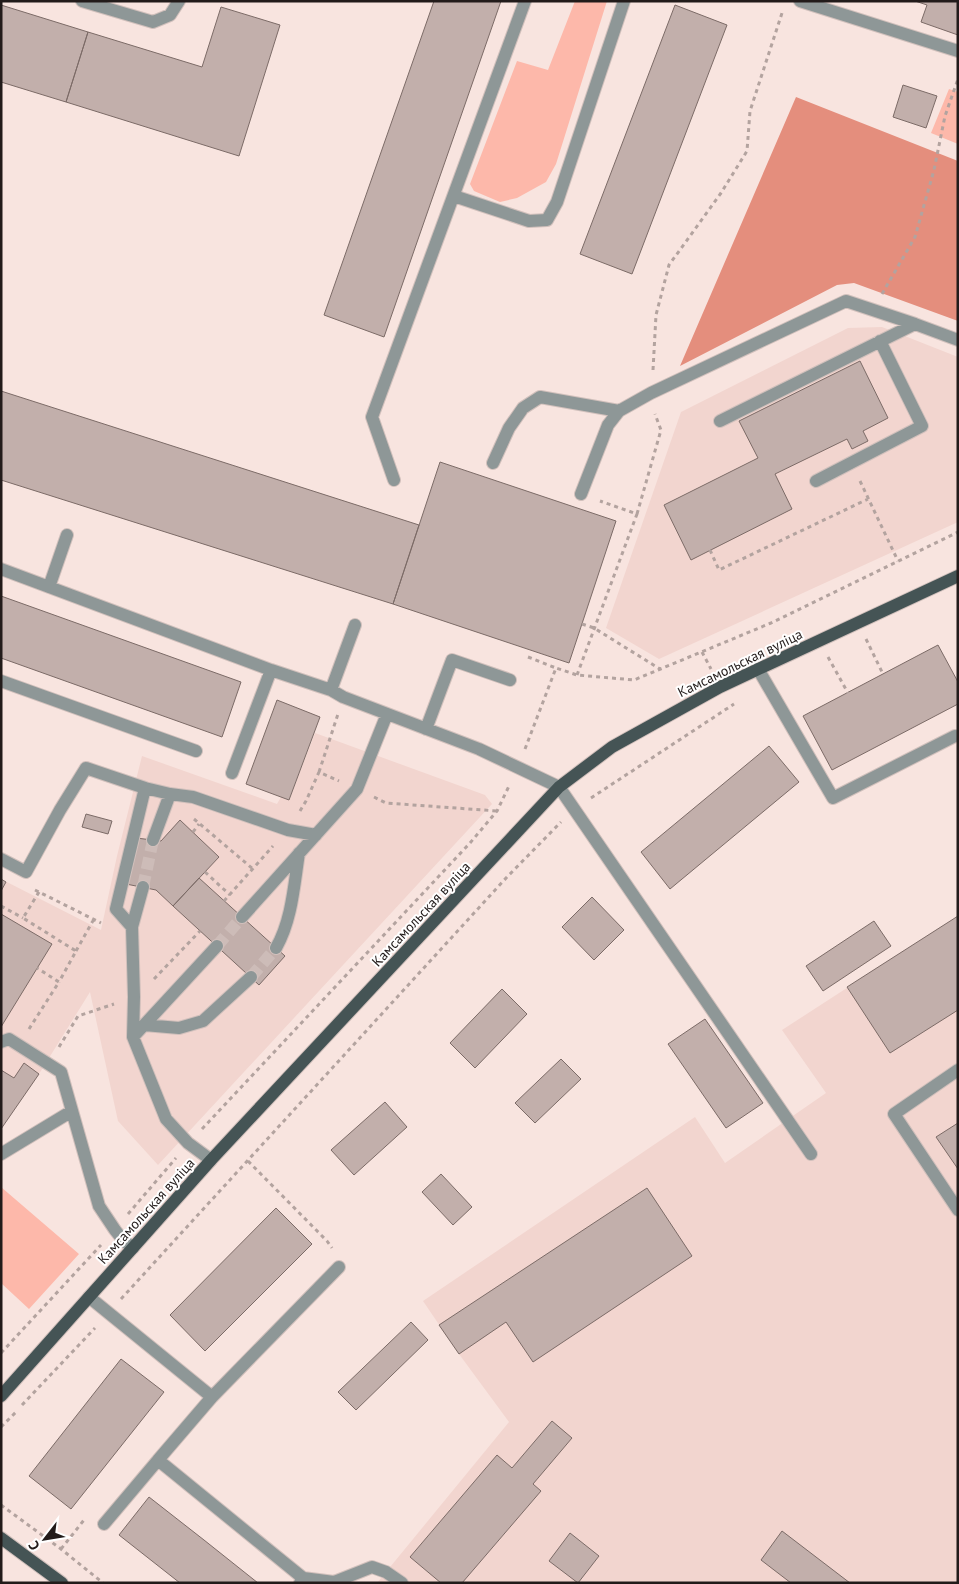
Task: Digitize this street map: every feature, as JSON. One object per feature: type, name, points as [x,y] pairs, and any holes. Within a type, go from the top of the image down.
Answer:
[{"type":"main road","name":"Камсамольская вуліца","points":[[1,1396],[212,1160],[559,787],[612,747],[720,687],[958,576]]},
{"type":"main road","points":[[1,1538],[62,1583]]},
{"type":"lane","points":[[82,1],[153,22],[170,15],[179,1]]},
{"type":"lane","points":[[394,480],[372,417],[525,1]]},
{"type":"lane","points":[[454,196],[529,221],[547,220],[557,202],[624,1]]},
{"type":"lane","points":[[800,1],[958,51]]},
{"type":"lane","points":[[581,494],[608,425],[619,411],[651,393],[846,301],[958,340]]},
{"type":"lane","points":[[720,421],[915,324]]},
{"type":"lane","points":[[816,481],[922,426],[880,341]]},
{"type":"lane","points":[[493,463],[509,428],[523,408],[540,397],[619,411]]},
{"type":"lane","points":[[49,587],[67,535]]},
{"type":"lane","points":[[1,569],[271,670],[331,690],[343,697],[479,749],[559,787],[811,1154]]},
{"type":"lane","points":[[331,690],[356,625]]},
{"type":"lane","points":[[426,729],[452,660],[510,680]]},
{"type":"lane","points":[[758,669],[833,798],[956,736]]},
{"type":"lane","points":[[232,772],[271,670]]},
{"type":"lane","points":[[1,681],[196,751]]},
{"type":"lane","points":[[242,917],[357,789],[388,714]]},
{"type":"lane","points":[[1,860],[26,872],[60,810],[86,768],[145,788],[168,800],[193,797],[288,830],[316,835]]},
{"type":"lane","points":[[132,926],[116,909],[145,788]]},
{"type":"lane","points":[[153,840],[168,800]]},
{"type":"lane","points":[[276,948],[285,933],[299,853]]},
{"type":"lane","points":[[143,888],[132,926],[133,1038],[166,1119],[188,1143],[212,1160]]},
{"type":"lane","points":[[133,1038],[216,946]]},
{"type":"lane","points":[[144,1025],[179,1028],[203,1021],[251,977]]},
{"type":"lane","points":[[1,1042],[9,1038],[61,1072],[99,1206],[115,1230],[133,1248]]},
{"type":"lane","points":[[958,1070],[894,1114],[958,1210]]},
{"type":"lane","points":[[1,1154],[72,1111]]},
{"type":"lane","points":[[104,1524],[212,1397],[339,1267]]},
{"type":"lane","points":[[89,1297],[212,1397]]},
{"type":"lane","points":[[158,1460],[301,1580],[334,1582],[372,1568],[386,1572],[402,1583]]},
{"type":"path","points":[[577,675],[637,514],[661,430],[651,393],[656,315],[669,265],[721,193],[747,151],[750,111],[786,1]]},
{"type":"path","points":[[872,310],[915,237],[934,170],[945,116],[958,79]]},
{"type":"path","points":[[851,464],[898,561]]},
{"type":"path","points":[[581,494],[637,514]]},
{"type":"path","points":[[710,550],[719,570],[868,499]]},
{"type":"path","points":[[528,657],[577,675],[634,680],[771,623],[958,532]]},
{"type":"path","points":[[582,624],[594,628],[660,669]]},
{"type":"path","points":[[858,643],[874,635]]},
{"type":"path","points":[[866,639],[883,674]]},
{"type":"path","points":[[820,660],[835,653]]},
{"type":"path","points":[[828,656],[848,693]]},
{"type":"path","points":[[523,755],[556,668]]},
{"type":"path","points":[[1,1427],[109,1313],[552,830],[575,810],[738,702]]},
{"type":"path","points":[[168,800],[184,811],[253,869]]},
{"type":"path","points":[[1,1353],[115,1230],[188,1143],[470,843],[497,811]]},
{"type":"path","points":[[193,832],[199,824]]},
{"type":"path","points":[[205,872],[230,895]]},
{"type":"path","points":[[31,888],[102,923]]},
{"type":"path","points":[[23,918],[39,892]]},
{"type":"path","points":[[1,906],[76,951]]},
{"type":"path","points":[[19,1045],[59,982],[94,919]]},
{"type":"path","points":[[48,1064],[78,1016],[134,997],[200,931]]},
{"type":"path","points":[[37,968],[59,982]]},
{"type":"path","points":[[248,1161],[327,1241],[337,1255],[339,1267]]},
{"type":"path","points":[[1,1505],[103,1583]]},
{"type":"shaded area","points":[[575,1],[607,1],[556,164],[546,182],[517,198],[500,202],[474,191],[470,184],[517,61],[548,70]]},
{"type":"shaded area","points":[[949,89],[958,92],[958,144],[931,133]]},
{"type":"shaded area","points":[[796,97],[958,161],[958,321],[854,283],[837,285],[680,366]]},
{"type":"shaded area","points":[[882,327],[958,357],[958,522],[659,659],[606,628],[681,412],[848,328]]},
{"type":"shaded area","points":[[315,733],[485,795],[492,804],[158,1165],[118,1121],[90,992],[39,1074],[1,1129],[1,879],[101,930],[142,756],[277,804],[281,797],[289,800]]},
{"type":"shaded area","points":[[958,916],[958,1583],[377,1583],[509,1422],[423,1301],[695,1117],[725,1163],[826,1093],[782,1030]]},
{"type":"shaded area","points":[[1,1187],[79,1254],[29,1309],[1,1283]]},
{"type":"building","points":[[434,1],[501,1],[384,337],[324,315]]},
{"type":"building","points":[[915,1],[958,1],[958,35],[921,22],[927,5]]},
{"type":"building","points":[[1,5],[88,32],[66,102],[1,82]]},
{"type":"building","points":[[675,5],[727,25],[632,274],[580,254]]},
{"type":"building","points":[[221,7],[280,25],[239,156],[66,102],[88,32],[202,67]]},
{"type":"building","points":[[903,85],[937,96],[926,128],[893,117]]},
{"type":"building","points":[[860,361],[888,418],[863,431],[868,441],[852,449],[847,439],[775,474],[792,509],[691,560],[664,505],[758,458],[739,421]]},
{"type":"building","points":[[1,391],[419,525],[393,604],[1,480]]},
{"type":"building","points":[[440,462],[616,521],[569,663],[393,604]]},
{"type":"building","points":[[1,596],[241,682],[222,737],[1,658]]},
{"type":"building","points":[[938,645],[958,682],[958,704],[832,770],[803,716]]},
{"type":"building","points":[[277,700],[320,717],[289,800],[246,784]]},
{"type":"building","points":[[769,746],[799,782],[670,889],[641,852]]},
{"type":"building","points":[[86,814],[112,821],[108,834],[82,827]]},
{"type":"building","points":[[180,820],[219,857],[173,906],[156,890],[126,884],[136,838],[161,841]]},
{"type":"building","points":[[199,878],[285,956],[259,985],[173,906]]},
{"type":"building","points":[[1,879],[6,882],[1,891]]},
{"type":"building","points":[[592,897],[624,930],[594,960],[562,927]]},
{"type":"building","points":[[1,914],[52,944],[1,1027]]},
{"type":"building","points":[[958,916],[958,1010],[890,1053],[847,987]]},
{"type":"building","points":[[874,921],[891,946],[823,991],[806,966]]},
{"type":"building","points":[[502,989],[527,1014],[475,1068],[450,1043]]},
{"type":"building","points":[[705,1019],[763,1103],[726,1128],[668,1044]]},
{"type":"building","points":[[561,1059],[581,1079],[535,1123],[515,1103]]},
{"type":"building","points":[[24,1063],[39,1074],[1,1129],[1,1070],[14,1078]]},
{"type":"building","points":[[385,1102],[407,1127],[354,1175],[331,1150]]},
{"type":"building","points":[[958,1123],[958,1169],[936,1137]]},
{"type":"building","points":[[441,1174],[472,1207],[453,1225],[422,1192]]},
{"type":"building","points":[[647,1188],[692,1256],[533,1362],[506,1322],[459,1354],[439,1325]]},
{"type":"building","points":[[276,1208],[312,1244],[205,1351],[170,1315]]},
{"type":"building","points":[[411,1322],[428,1340],[356,1410],[338,1392]]},
{"type":"building","points":[[121,1359],[164,1392],[71,1509],[29,1476]]},
{"type":"building","points":[[552,1421],[572,1438],[533,1484],[541,1491],[462,1583],[441,1583],[410,1557],[497,1455],[512,1468]]},
{"type":"building","points":[[149,1497],[258,1583],[180,1583],[119,1535]]},
{"type":"building","points":[[782,1531],[850,1583],[791,1583],[761,1560]]},
{"type":"building","points":[[570,1533],[599,1556],[578,1583],[549,1561]]},
{"type":"tunnel","points":[[143,887],[153,840]]},
{"type":"tunnel","points":[[217,946],[242,917]]},
{"type":"tunnel","points":[[251,977],[276,948]]}]
